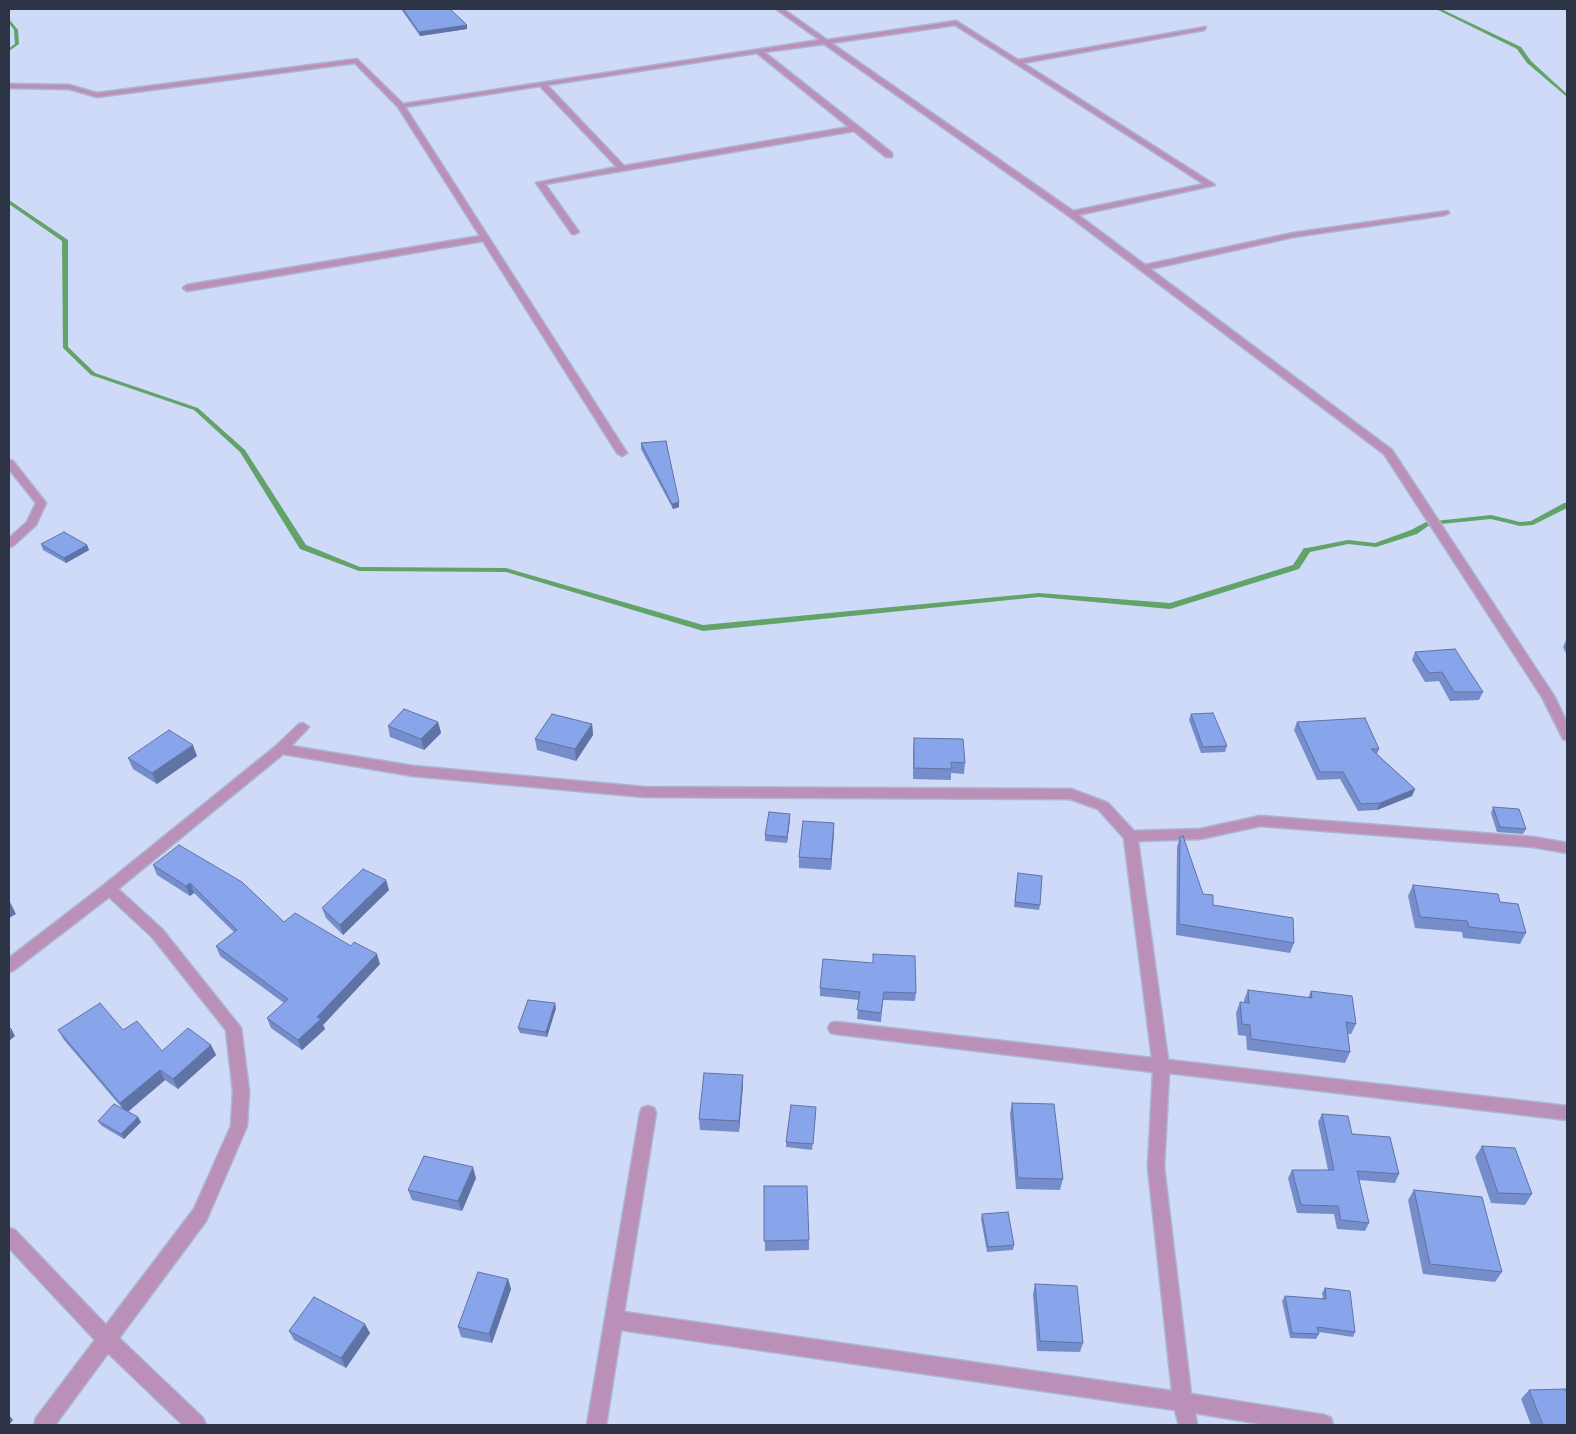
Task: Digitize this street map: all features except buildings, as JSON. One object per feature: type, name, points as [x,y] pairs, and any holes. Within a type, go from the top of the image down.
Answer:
[{"type":"street","points":[[779,9],[1072,214],[1388,452],[1548,696],[1567,736]]},
{"type":"street","points":[[401,106],[823,41],[956,23],[1212,185],[1072,214]]},
{"type":"street","points":[[1017,62],[1204,28]]},
{"type":"street","points":[[758,51],[889,155]]},
{"type":"street","points":[[9,86],[70,87],[97,96],[356,61],[401,106],[622,454]]},
{"type":"street","points":[[542,84],[623,169]]},
{"type":"street","points":[[575,232],[540,183],[856,128]]},
{"type":"street","points":[[1144,268],[1293,235],[1445,213]]},
{"type":"street","points":[[187,288],[485,238]]},
{"type":"street","points":[[9,463],[40,503],[32,523],[9,544]]},
{"type":"street","points":[[9,966],[109,889],[281,749],[303,727]]},
{"type":"street","points":[[281,749],[413,771],[644,792],[1071,794],[1103,806],[1131,836],[1161,1066],[1156,1167],[1183,1402],[1188,1425]]},
{"type":"street","points":[[1131,836],[1200,834],[1260,821],[1533,842],[1567,848]]},
{"type":"street","points":[[43,1425],[200,1215],[239,1126],[241,1092],[233,1028],[157,933],[109,889]]},
{"type":"street","points":[[836,1028],[1567,1113]]},
{"type":"street","points":[[596,1425],[648,1113]]},
{"type":"street","points":[[9,1236],[107,1340],[196,1425]]},
{"type":"street","points":[[614,1320],[1183,1402],[1324,1425]]},
{"type":"waterway","points":[[1438,9],[1519,48],[1529,62],[1567,96]]},
{"type":"waterway","points":[[9,20],[16,30],[17,44],[9,50]]},
{"type":"waterway","points":[[9,202],[65,240],[65,347],[93,374],[196,409],[243,451],[303,547],[359,569],[506,570],[703,628],[1039,595],[1170,606],[1296,567],[1307,550],[1348,542],[1376,545],[1414,532],[1426,524],[1441,522],[1491,517],[1520,524],[1533,523],[1567,505]]}]
